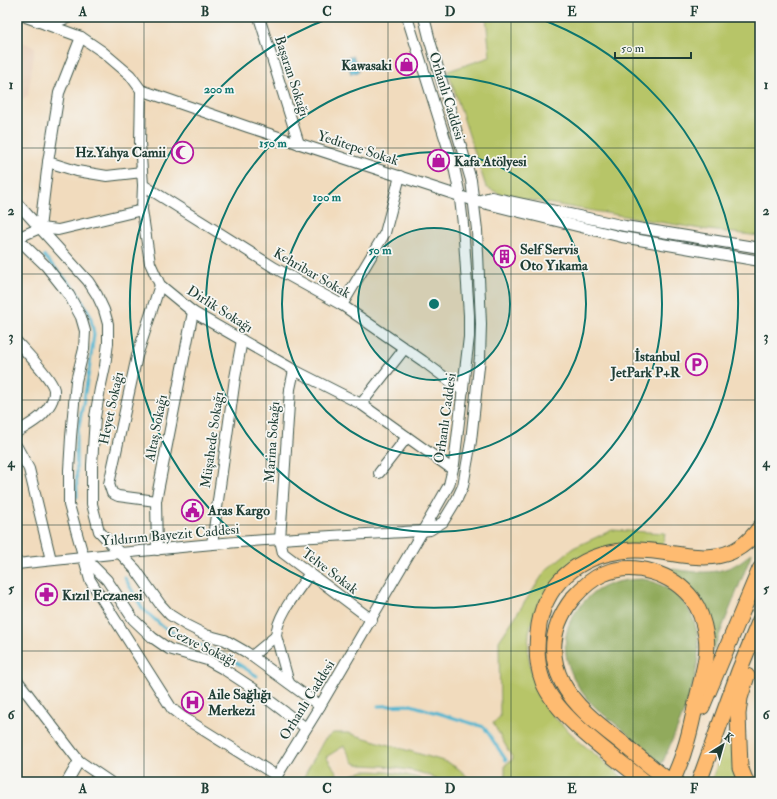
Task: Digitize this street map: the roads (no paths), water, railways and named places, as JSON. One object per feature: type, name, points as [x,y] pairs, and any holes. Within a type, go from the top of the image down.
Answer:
[{"type":"highway","points":[[646,782],[582,731],[569,719],[549,694],[540,673],[537,648],[540,620],[548,599],[553,588],[568,573],[578,565],[590,559],[606,554],[635,550],[696,557],[718,556],[739,547],[748,541],[760,527]]},
{"type":"highway","points":[[684,752],[707,653],[704,624],[693,600],[684,590],[675,582],[653,572],[642,569],[615,570],[592,579],[567,606],[560,617],[556,627],[554,646],[555,663],[558,673],[570,695],[589,716],[671,782],[684,752],[760,569]]},
{"type":"highway","points":[[699,782],[739,671],[760,620]]},
{"type":"highway","points":[[746,782],[740,767],[738,714],[740,698],[760,631]]},
{"type":"street","points":[[26,17],[81,37],[103,52],[130,75],[141,90]]},
{"type":"street","points":[[47,25],[70,17]]},
{"type":"street","name":"Başaran Sokağı","points":[[259,17],[299,144]]},
{"type":"street","name":"Orhanlı Caddesi","points":[[275,779],[372,620],[449,485],[452,469],[458,434],[469,337],[463,224],[460,196],[454,167],[407,17]]},
{"type":"street","name":"Orhanlı Caddesi","points":[[424,17],[468,165],[475,202],[481,311],[480,357],[466,473],[463,486],[457,499],[442,522]]},
{"type":"street","points":[[40,228],[48,162],[59,93],[81,37]]},
{"type":"street","name":"Yeditepe Sokak","points":[[141,90],[475,202],[622,237],[757,260]]},
{"type":"street","name":"Dirlik Sokağı","points":[[141,90],[143,185],[142,210],[150,263],[160,285],[194,312],[294,370],[361,404],[452,469]]},
{"type":"street","points":[[48,162],[77,171],[107,176],[142,172]]},
{"type":"street","points":[[342,305],[385,233],[400,176]]},
{"type":"street","name":"Kehribar Sokak","points":[[143,185],[275,268],[342,305],[405,348],[463,391]]},
{"type":"street","points":[[475,202],[491,197],[626,226],[756,248],[757,260]]},
{"type":"street","name":"Cezve Sokağı","points":[[17,203],[88,281],[104,310],[108,324],[106,366],[100,389],[92,465],[92,504],[99,531],[136,570],[160,604],[170,615],[206,635],[225,640],[252,656],[320,706]]},
{"type":"street","points":[[142,210],[58,230],[40,228],[17,238],[46,266],[69,295],[81,317],[85,330],[84,350],[76,381],[69,470],[69,505],[90,580],[172,709],[275,779]]},
{"type":"street","points":[[622,237],[626,226]]},
{"type":"street","name":"Heyet Sokağı","points":[[156,501],[118,496],[112,493],[109,484],[137,356],[160,285]]},
{"type":"street","name":"Altaş Sokağı","points":[[157,550],[156,501],[194,312]]},
{"type":"street","name":"Müşahede Sokağı","points":[[212,544],[235,378],[242,340]]},
{"type":"street","points":[[17,342],[51,383],[54,390],[50,405],[43,414],[17,432]]},
{"type":"street","points":[[361,404],[405,348]]},
{"type":"street","name":"Marina Sokağı","points":[[280,540],[290,389],[294,370]]},
{"type":"street","points":[[379,473],[407,437]]},
{"type":"street","points":[[17,447],[30,469],[51,560]]},
{"type":"street","name":"Yıldırım Bayezit Caddesi","points":[[17,564],[119,552],[157,550],[212,544],[422,531],[430,530],[442,522]]},
{"type":"street","name":"Telve Sokak","points":[[280,540],[283,553],[372,620]]},
{"type":"street","name":"Cezve Sokağı","points":[[83,557],[107,580],[133,619],[153,638],[170,649],[206,660],[225,670],[254,689],[306,728]]},
{"type":"street","points":[[289,683],[276,636],[276,631],[279,622],[310,573]]},
{"type":"street","points":[[252,656],[276,636]]},
{"type":"street","points":[[17,680],[79,761],[110,782]]},
{"type":"street","points":[[67,782],[79,761]]},
{"type":"water","points":[[353,56],[359,72],[351,74],[346,58]]},
{"type":"waterway","points":[[44,256],[76,290],[90,314],[94,334],[76,442],[77,497]]},
{"type":"waterway","points":[[125,578],[142,608],[163,627],[186,639],[226,656],[257,676]]},
{"type":"waterway","points":[[378,706],[411,705],[484,727],[506,760]]},
{"type":"place","name":"Kawasaki","points":[[407,65]]},
{"type":"place","name":"Hz.Yahya Camii","points":[[182,152]]},
{"type":"place","name":"Kafa Atölyesi","points":[[438,161]]},
{"type":"place","name":"Self Servis Oto Yıkama","points":[[505,257]]},
{"type":"place","name":"İstanbul JetPark P+R","points":[[696,364]]},
{"type":"place","name":"Aras Kargo","points":[[192,510]]},
{"type":"place","name":"Kızıl Eczanesi","points":[[47,595]]},
{"type":"place","name":"Aile Sağlığı Merkezi","points":[[193,702]]}]
